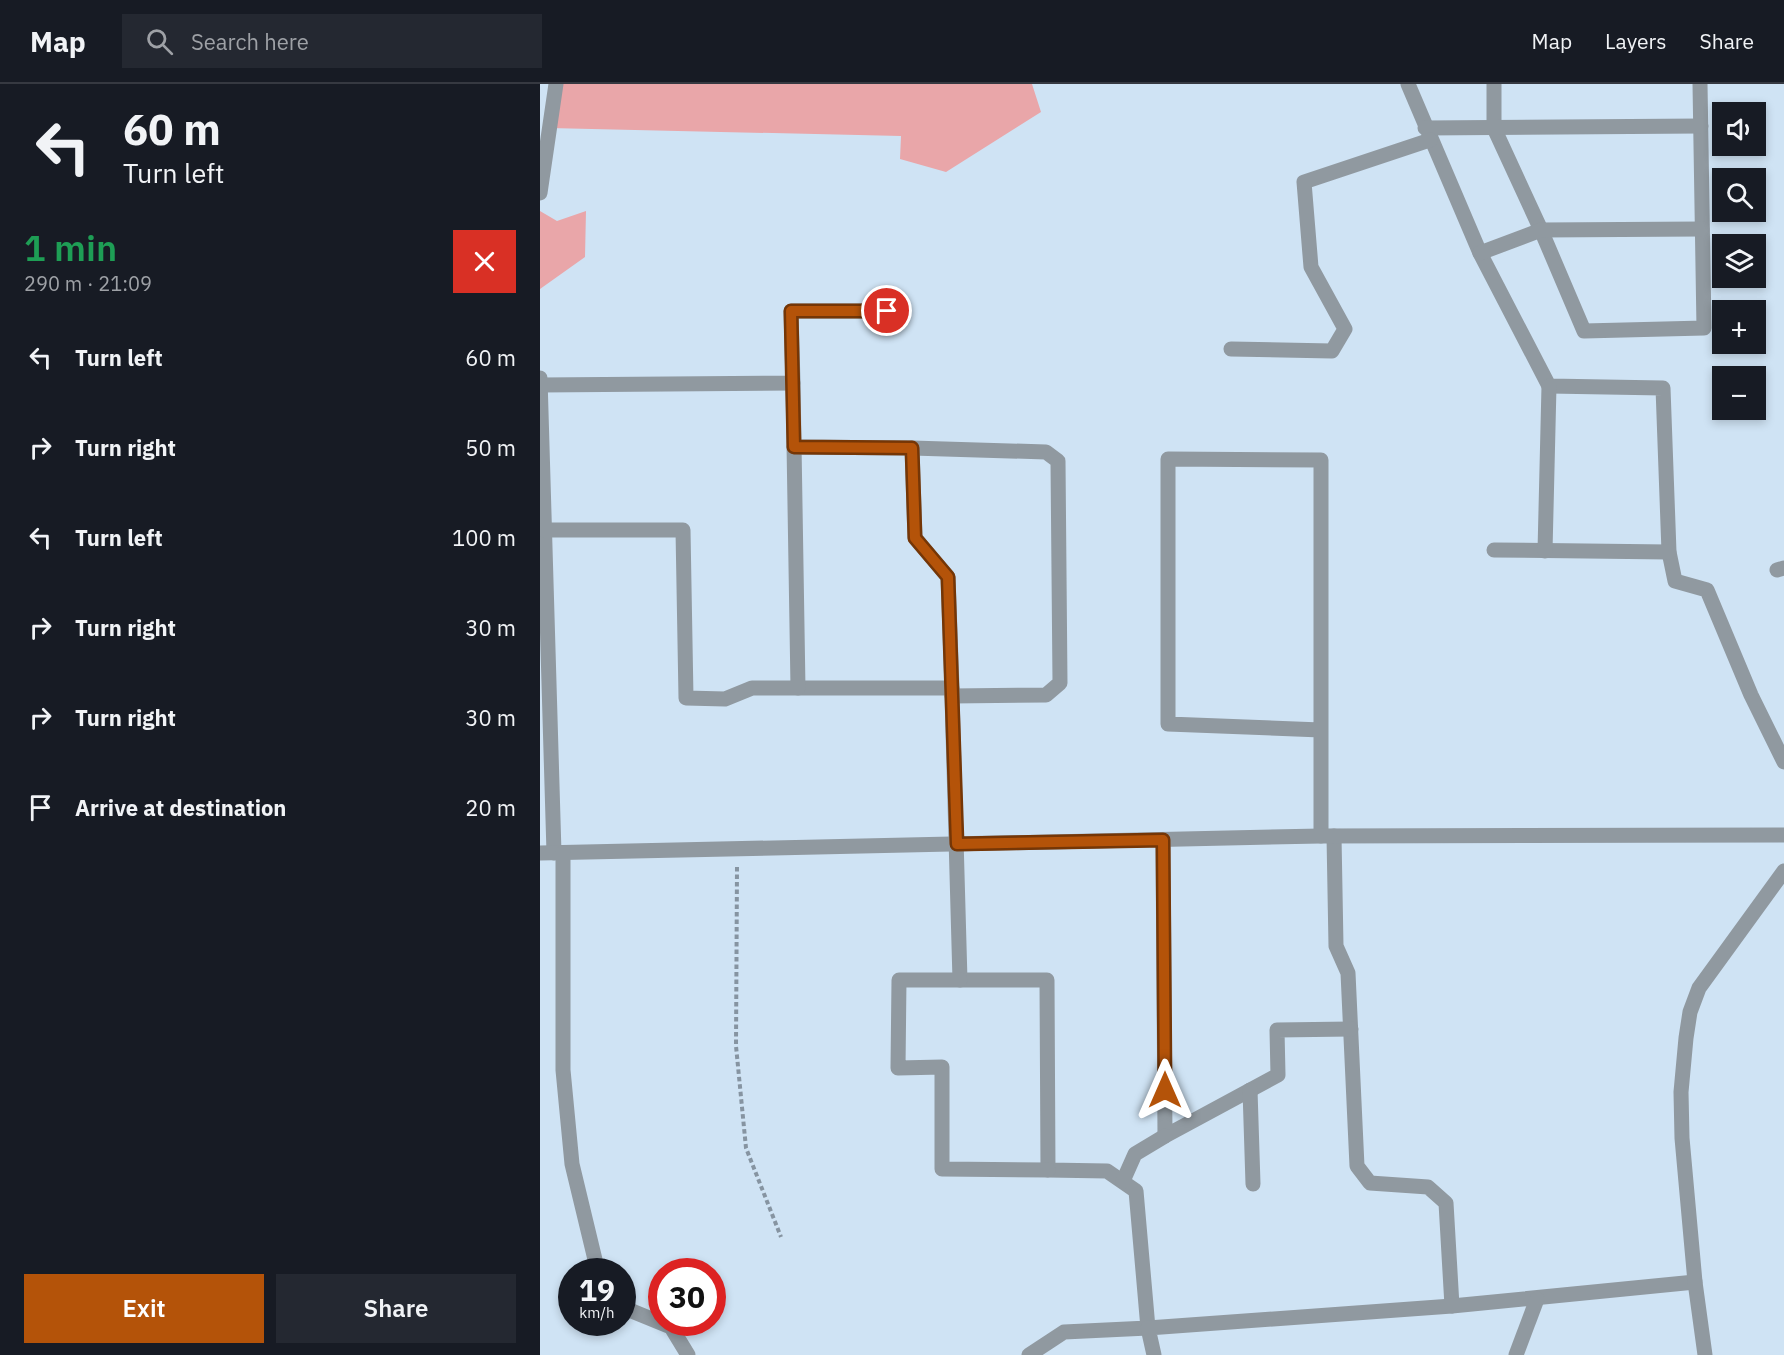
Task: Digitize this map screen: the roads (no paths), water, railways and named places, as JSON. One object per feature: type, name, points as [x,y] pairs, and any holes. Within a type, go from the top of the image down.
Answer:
[{"type":"street","points":[[540,193],[556,84]]},
{"type":"street","points":[[1408,84],[1480,253],[1549,386],[1545,552]]},
{"type":"street","points":[[1494,84],[1494,128],[1584,331],[1704,328],[1700,84]]},
{"type":"street","points":[[1231,349],[1332,351],[1345,329],[1311,267],[1304,182],[1428,134],[1494,128],[1701,126]]},
{"type":"street","points":[[1480,253],[1541,230],[1702,230]]},
{"type":"street","points":[[798,688],[791,311],[887,311]]},
{"type":"street","points":[[540,378],[552,853],[563,1070],[572,1164],[595,1258]]},
{"type":"street","points":[[540,385],[793,383]]},
{"type":"street","points":[[1549,386],[1663,388],[1669,552],[1675,581],[1707,590],[1751,695],[1784,762]]},
{"type":"street","points":[[544,530],[683,530],[686,698],[725,699],[752,688],[1046,695],[1060,683],[1058,461],[1046,452],[794,447]]},
{"type":"street","points":[[912,448],[915,538],[948,577],[960,980]]},
{"type":"street","points":[[1321,730],[1168,724],[1168,459],[1321,460],[1321,730],[1336,946],[1348,973],[1357,1166],[1371,1183],[1428,1187],[1446,1203],[1452,1306]]},
{"type":"street","points":[[1494,550],[1669,552]]},
{"type":"street","points":[[552,853],[1327,836],[1784,835]]},
{"type":"street","points":[[1163,840],[1165,1136]]},
{"type":"street","points":[[1705,1355],[1695,1282],[1682,1138],[1681,1092],[1690,1012],[1700,988],[1784,871]]},
{"type":"street","points":[[1048,1170],[1047,980],[899,980],[898,1068],[942,1067],[942,1169],[1107,1171],[1136,1191],[1148,1328],[1154,1355]]},
{"type":"street","points":[[1123,1181],[1135,1154],[1278,1075],[1277,1030],[1351,1029]]},
{"type":"street","points":[[1250,1090],[1253,1184]]},
{"type":"street","points":[[1029,1355],[1064,1332],[1452,1306],[1695,1282]]},
{"type":"street","points":[[1516,1355],[1537,1299]]},
{"type":"street","points":[[636,1313],[671,1327],[688,1355]]}]
